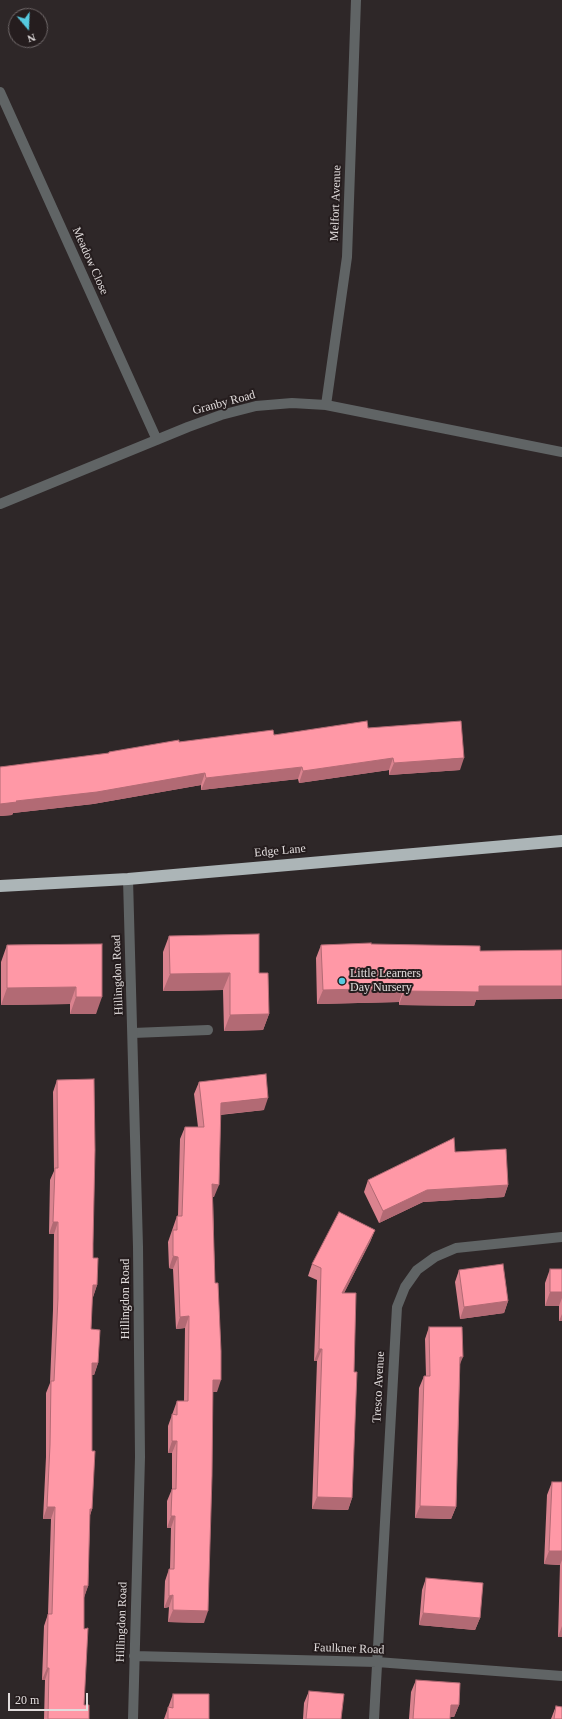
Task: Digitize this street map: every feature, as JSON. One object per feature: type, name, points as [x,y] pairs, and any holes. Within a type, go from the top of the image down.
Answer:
[{"type":"highway","name":"Edge Lane","points":[[0,886],[128,879],[562,841]]},
{"type":"street","name":"Melfort Avenue","points":[[326,405],[347,258],[356,0]]},
{"type":"street","name":"Meadow Close","points":[[0,92],[157,440]]},
{"type":"street","name":"Granby Road","points":[[0,504],[157,440],[221,416],[256,406],[292,403],[326,405],[562,452]]},
{"type":"street","name":"Hillingdon Road","points":[[128,879],[138,1247],[140,1450],[133,1719]]},
{"type":"street","points":[[132,1033],[208,1030]]},
{"type":"street","name":"Tresco Avenue","points":[[374,1719],[397,1307],[405,1287],[417,1270],[435,1257],[456,1248],[562,1237]]},
{"type":"street","name":"Faulkner Road","points":[[134,1656],[377,1662],[562,1676]]},
{"type":"building","points":[[367,721],[368,728],[461,721],[464,758],[394,763],[393,758],[303,771],[302,767],[206,778],[205,773],[97,792],[0,804],[0,767],[109,753],[179,740],[179,742],[273,730],[274,735]]},
{"type":"building","points":[[259,934],[259,973],[268,973],[269,1014],[230,1015],[230,973],[170,974],[169,936]]},
{"type":"building","points":[[371,943],[480,946],[480,951],[562,950],[562,986],[479,986],[479,992],[404,991],[404,988],[323,990],[321,945]]},
{"type":"building","points":[[102,944],[102,997],[76,997],[76,987],[7,988],[7,945]]},
{"type":"building","points":[[266,1074],[268,1098],[221,1103],[219,1185],[212,1184],[215,1283],[218,1283],[221,1380],[213,1380],[208,1611],[173,1610],[173,1595],[169,1596],[169,1569],[174,1569],[175,1516],[171,1516],[172,1489],[176,1489],[177,1441],[172,1441],[172,1414],[177,1415],[177,1401],[188,1401],[189,1316],[180,1317],[178,1257],[173,1256],[173,1230],[177,1230],[177,1216],[182,1216],[185,1127],[204,1127],[199,1082]]},
{"type":"building","points":[[94,1079],[95,1150],[93,1258],[98,1258],[97,1285],[93,1285],[91,1329],[100,1330],[98,1363],[92,1363],[92,1451],[95,1451],[92,1509],[90,1509],[88,1586],[84,1586],[84,1629],[88,1628],[84,1705],[89,1705],[89,1719],[48,1719],[48,1614],[52,1614],[55,1507],[47,1507],[51,1381],[54,1381],[58,1298],[58,1222],[53,1222],[55,1168],[58,1168],[57,1080]]},
{"type":"building","points":[[454,1138],[455,1152],[506,1149],[508,1185],[427,1190],[383,1211],[368,1180]]},
{"type":"building","points":[[339,1212],[375,1230],[342,1293],[356,1293],[354,1372],[357,1372],[352,1498],[317,1497],[322,1349],[319,1349],[321,1268],[312,1264]]},
{"type":"building","points":[[503,1264],[508,1301],[464,1307],[459,1270]]},
{"type":"building","points":[[550,1269],[562,1269],[562,1292],[550,1292]]},
{"type":"building","points":[[429,1327],[462,1327],[463,1357],[460,1357],[456,1507],[420,1506],[424,1376],[430,1376]]},
{"type":"building","points":[[552,1482],[562,1482],[562,1551],[549,1551]]},
{"type":"building","points":[[426,1578],[483,1583],[480,1618],[423,1613]]},
{"type":"building","points":[[416,1680],[460,1683],[459,1705],[451,1705],[450,1719],[413,1719]]},
{"type":"building","points":[[309,1691],[344,1694],[341,1719],[306,1719]]},
{"type":"building","points":[[173,1694],[209,1694],[209,1719],[168,1719],[168,1707],[173,1708]]},
{"type":"building","points":[[556,1706],[562,1707],[562,1719],[554,1719]]},
{"type":"place","name":"Little Learners Day Nursery","points":[[342,981]]}]
